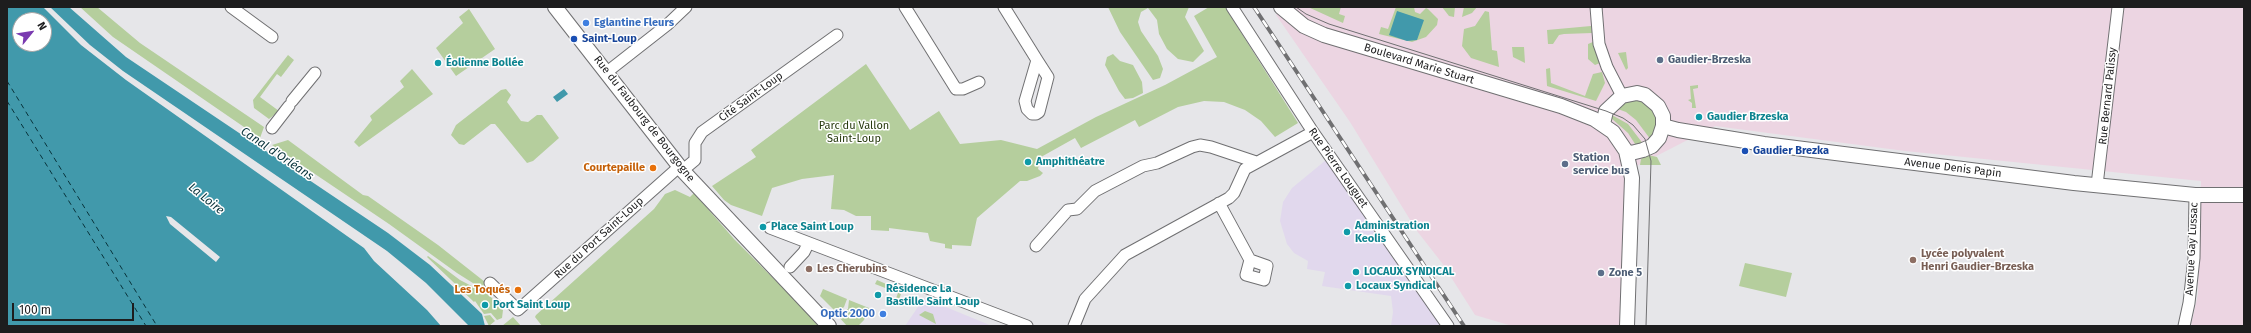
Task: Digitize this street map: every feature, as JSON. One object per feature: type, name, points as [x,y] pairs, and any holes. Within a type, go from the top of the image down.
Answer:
[{"type":"main road","name":"Rue du Faubourg de Bourgogne","points":[[555,7],[681,168],[829,326]]},
{"type":"main road","name":"Boulevard Marie Stuart","points":[[1281,7],[1304,26],[1324,35],[1603,120],[1631,152]]},
{"type":"main road","points":[[1603,120],[1612,104],[1622,96],[1637,93],[1654,101],[1663,116],[1663,126],[1656,142],[1631,152]]},
{"type":"main road","name":"Avenue Denis Papin","points":[[1663,126],[1678,130],[1764,144],[2097,186],[2195,195],[2244,195]]},
{"type":"main road","points":[[1627,326],[1632,184],[1631,152]]},
{"type":"main road","points":[[1631,152],[1637,170],[1632,326]]},
{"type":"street","points":[[231,7],[272,37]]},
{"type":"street","points":[[607,72],[667,25],[686,7]]},
{"type":"street","points":[[905,7],[956,89],[963,89],[979,82]]},
{"type":"street","points":[[1004,7],[1037,60]]},
{"type":"street","name":"Rue Pierre Louguet","points":[[1232,7],[1312,132],[1448,326]]},
{"type":"street","points":[[1596,7],[1601,51],[1622,96]]},
{"type":"street","name":"Rue Bernard Palissy","points":[[2097,186],[2118,7]]},
{"type":"street","name":"Cité Saint-Loup","points":[[681,168],[695,160],[695,143],[702,132],[837,35]]},
{"type":"street","points":[[272,128],[315,73]]},
{"type":"street","points":[[1074,326],[1082,305],[1088,295],[1115,266],[1133,255],[1160,234],[1232,196],[1242,172],[1256,162],[1312,132]]},
{"type":"street","points":[[1036,246],[1068,210],[1077,209],[1096,191],[1143,166],[1157,163],[1192,147],[1200,145],[1211,147],[1256,162]]},
{"type":"street","name":"Rue du Port Saint-Loup","points":[[490,283],[518,310],[681,168]]},
{"type":"street","name":"Avenue Gay Lussac","points":[[2184,326],[2189,303],[2194,258],[2195,195]]},
{"type":"street","points":[[1219,203],[1250,260]]},
{"type":"street","points":[[770,228],[1016,324],[1027,326]]},
{"type":"street","points":[[790,266],[804,252],[808,244]]},
{"type":"shaded area","points":[[1283,7],[2244,7],[2244,326],[2191,326],[2198,294],[2201,181],[1905,151],[1715,126],[1627,171],[1625,326],[1512,326],[1475,315],[1442,263],[1417,231],[1350,122],[1276,15]]},
{"type":"shaded area","points":[[1326,160],[1440,323],[1439,326],[1391,326],[1393,312],[1391,296],[1322,286],[1325,272],[1307,269],[1308,261],[1294,253],[1287,244],[1280,221],[1283,202],[1292,188]]},
{"type":"shaded area","points":[[924,298],[992,326],[905,326]]},
{"type":"green space","points":[[80,7],[97,7],[140,43],[264,127],[260,138],[113,37]]},
{"type":"green space","points":[[1108,7],[1189,7],[1185,17],[1204,51],[1193,62],[1178,59],[1167,49],[1159,34],[1157,20],[1148,8],[1141,12],[1138,22],[1141,31],[1158,56],[1163,69],[1160,78],[1153,80],[1120,32]]},
{"type":"green space","name":"Parc du Vallon Saint-Loup","points":[[1209,7],[1225,7],[1298,123],[1275,137],[1261,121],[1245,110],[1224,102],[1204,101],[1178,107],[1139,127],[1135,120],[1081,148],[1075,138],[1041,157],[1038,169],[1043,173],[1040,176],[1027,181],[1020,181],[977,218],[971,246],[952,245],[952,249],[945,248],[945,244],[930,241],[928,233],[889,228],[889,231],[871,230],[871,216],[856,216],[844,210],[831,209],[834,175],[802,179],[772,188],[762,216],[731,205],[724,200],[712,186],[756,157],[751,150],[866,64],[910,130],[939,111],[960,144],[1001,140],[1037,149],[1096,117],[1165,85],[1217,57],[1194,16]]},
{"type":"green space","points":[[1308,7],[1341,7],[1339,14],[1345,16],[1343,23]]},
{"type":"green space","points":[[1396,7],[1414,7],[1415,12],[1420,14],[1426,8],[1438,19],[1437,25],[1426,37],[1412,42],[1379,34],[1381,27],[1388,29]]},
{"type":"green space","points":[[1442,7],[1455,7],[1454,17],[1449,16]]},
{"type":"green space","points":[[1464,7],[1477,7],[1472,13],[1462,17]]},
{"type":"green space","points":[[469,9],[495,49],[456,76],[436,48],[463,23],[459,17]]},
{"type":"green space","points":[[1485,11],[1489,12],[1492,50],[1497,51],[1499,67],[1471,58],[1462,46],[1464,29],[1475,26]]},
{"type":"green space","points":[[1591,26],[1592,33],[1559,35],[1553,44],[1548,44],[1547,30]]},
{"type":"green space","points":[[1593,42],[1600,63],[1595,65],[1588,59],[1588,44]]},
{"type":"green space","points":[[1512,47],[1524,47],[1525,63],[1513,57]]},
{"type":"green space","points":[[1626,52],[1628,68],[1626,70],[1618,53]]},
{"type":"green space","points":[[1113,54],[1120,61],[1133,65],[1142,82],[1143,93],[1133,98],[1125,99],[1105,65],[1107,57]]},
{"type":"green space","points":[[288,55],[294,60],[281,77],[277,74],[260,97],[279,111],[269,119],[254,108],[253,100]]},
{"type":"green space","points":[[1550,68],[1551,83],[1585,96],[1593,74],[1602,72],[1605,83],[1596,101],[1547,86],[1546,69]]},
{"type":"green space","points":[[412,69],[433,94],[359,147],[354,142],[372,120],[370,116],[404,87],[400,81]]},
{"type":"green space","points":[[1698,85],[1698,88],[1693,89],[1696,108],[1692,108],[1692,103],[1688,100],[1691,99],[1690,86]]},
{"type":"green space","points":[[506,89],[511,95],[507,102],[521,121],[528,122],[537,115],[542,115],[559,138],[533,161],[527,163],[495,124],[491,124],[464,145],[459,144],[451,135],[456,125],[501,90]]},
{"type":"green space","points":[[1635,99],[1650,104],[1658,120],[1651,140],[1636,120],[1626,112],[1615,108],[1622,102]]},
{"type":"green space","points":[[1612,115],[1628,124],[1644,145],[1637,147],[1628,133],[1611,118]]},
{"type":"green space","points":[[288,140],[363,195],[368,196],[438,245],[485,282],[487,286],[476,285],[457,273],[389,224],[272,145]]},
{"type":"green space","points":[[1648,155],[1657,157],[1661,165],[1640,165],[1641,159]]},
{"type":"green space","points":[[675,190],[690,197],[694,193],[734,239],[821,326],[542,326],[535,317],[536,315],[654,209],[665,194]]},
{"type":"green space","points":[[428,256],[460,280],[489,295],[503,310],[502,318],[497,320],[491,313],[484,314],[475,301],[474,302],[427,257]]},
{"type":"green space","points":[[1745,263],[1792,273],[1786,297],[1739,286]]},
{"type":"green space","points":[[877,280],[900,290],[899,293],[901,294],[898,302],[895,301],[898,293],[875,284]]},
{"type":"green space","points":[[823,289],[847,299],[844,307],[837,313],[820,296]]},
{"type":"green space","points":[[849,300],[869,308],[864,320],[858,326],[847,326],[838,316],[848,309]]},
{"type":"green space","points":[[925,311],[933,314],[936,324],[919,315]]},
{"type":"green space","points":[[490,315],[495,321],[489,326],[484,316]]},
{"type":"green space","points":[[513,317],[521,326],[502,326]]},
{"type":"water","name":"La Loire","points":[[7,7],[43,7],[48,12],[12,12],[12,52],[52,52],[52,16],[81,45],[126,80],[364,248],[374,261],[427,310],[441,326],[7,326]],"holes":[[[166,216],[171,217],[220,257],[216,262],[170,224]]]},
{"type":"water","points":[[50,7],[69,7],[126,57],[388,233],[430,265],[482,314],[485,326],[469,326],[426,283],[387,251],[123,71],[90,45]]},
{"type":"water","points":[[1397,11],[1424,20],[1417,40],[1407,41],[1389,35]]},
{"type":"water","points":[[564,89],[568,94],[557,102],[553,97]]},
{"type":"ferry route","points":[[7,81],[157,326]]},
{"type":"ferry route","points":[[7,101],[146,326]]},
{"type":"tram line","points":[[1296,7],[1306,14],[1329,24],[1606,111],[1623,118],[1633,125],[1645,139],[1651,161],[1646,326]]},
{"type":"railway","points":[[1254,7],[1464,326]]},
{"type":"place","name":"Eglantine Fleurs","points":[[586,23]]},
{"type":"place","name":"Saint-Loup","points":[[574,39]]},
{"type":"place","name":"Gaudier-Brzeska","points":[[1660,60]]},
{"type":"place","name":"Éolienne Bollée","points":[[438,63]]},
{"type":"place","name":"Gaudier Brzeska","points":[[1699,117]]},
{"type":"place","name":"Gaudier Brezka","points":[[1745,151]]},
{"type":"place","name":"Amphithéatre","points":[[1028,162]]},
{"type":"place","name":"Station service bus","points":[[1565,164]]},
{"type":"place","name":"Courtepaille","points":[[653,168]]},
{"type":"place","name":"Place Saint Loup","points":[[763,227]]},
{"type":"place","name":"Administration Keolis","points":[[1347,232]]},
{"type":"place","name":"Lycée polyvalent Henri Gaudier-Brzeska","points":[[1913,260]]},
{"type":"place","name":"Les Cherubins","points":[[809,269]]},
{"type":"place","name":"LOCAUX SYNDICAL","points":[[1356,272]]},
{"type":"place","name":"Zone 5","points":[[1601,273]]},
{"type":"place","name":"Locaux Syndical","points":[[1348,286]]},
{"type":"place","name":"Les Toqués","points":[[518,290]]},
{"type":"place","name":"Résidence La Bastille Saint Loup","points":[[878,295]]},
{"type":"place","name":"Port Saint Loup","points":[[485,305]]},
{"type":"place","name":"Optic 2000","points":[[883,314]]},
{"type":"water label","name":"Canal d'Orléans","points":[[277,154]]}]
